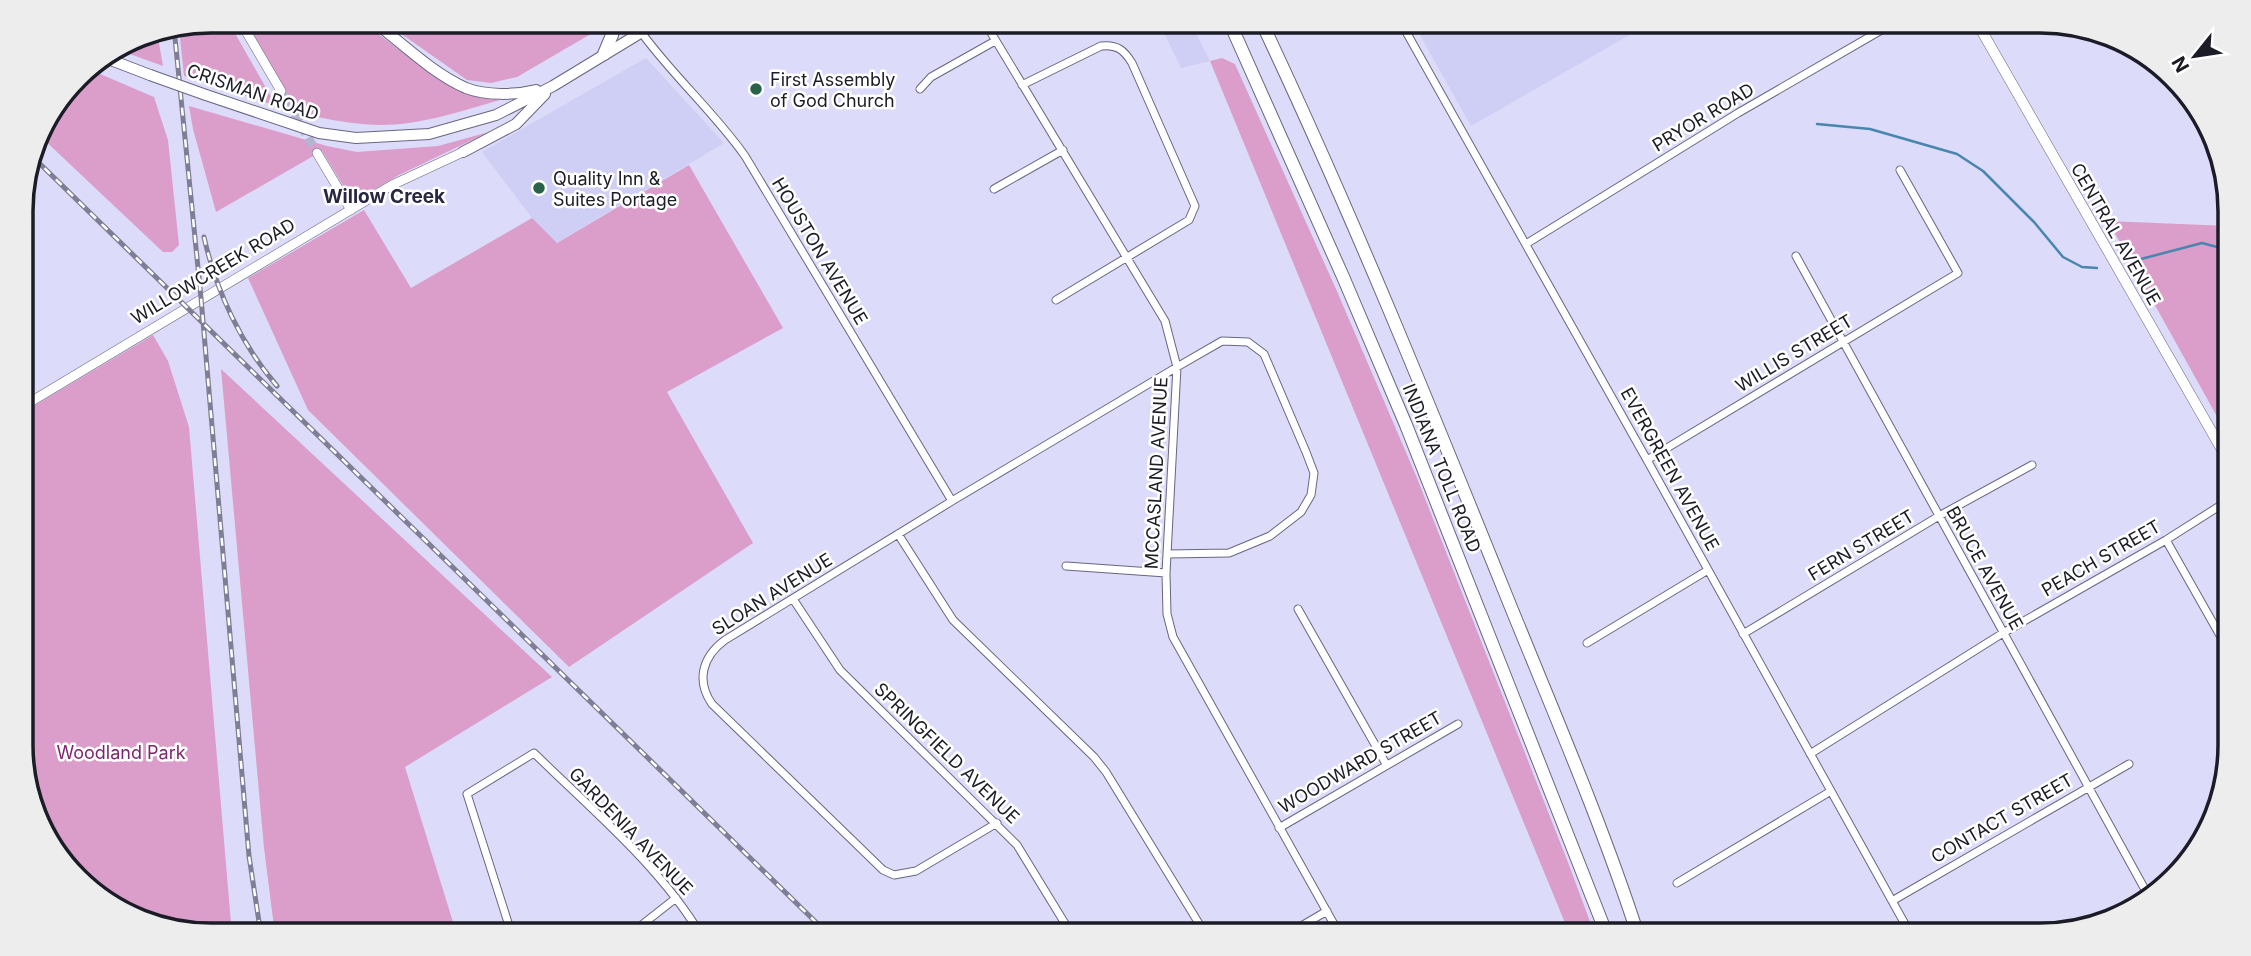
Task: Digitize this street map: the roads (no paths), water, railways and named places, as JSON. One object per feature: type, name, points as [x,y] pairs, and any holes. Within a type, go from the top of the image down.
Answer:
[{"type":"highway","points":[[604,54],[612,33]]},
{"type":"highway","name":"INDIANA TOLL ROAD","points":[[1233,33],[1339,266],[1406,425],[1602,922]]},
{"type":"highway","name":"INDIANA TOLL ROAD","points":[[1266,33],[1372,268],[1438,427],[1604,841],[1633,922]]},
{"type":"main road","points":[[389,33],[445,76],[468,89],[492,93],[528,92],[553,86]]},
{"type":"main road","points":[[463,152],[516,124],[553,86],[604,54],[630,33]]},
{"type":"main road","name":"CENTRAL AVENUE","points":[[1983,33],[2218,443]]},
{"type":"main road","name":"CRISMAN ROAD","points":[[115,61],[300,128],[356,138],[429,134],[464,126],[496,115],[553,86]]},
{"type":"street","points":[[247,33],[281,91]]},
{"type":"street","name":"HOUSTON AVENUE","points":[[642,33],[660,58],[727,130],[746,156],[952,501]]},
{"type":"street","name":"MCCASLAND AVENUE","points":[[991,33],[1165,321],[1177,367],[1166,573],[1167,614],[1173,637],[1333,922]]},
{"type":"street","name":"EVERGREEN AVENUE","points":[[1407,33],[1904,922]]},
{"type":"street","name":"PRYOR ROAD","points":[[1526,244],[1876,33]]},
{"type":"street","points":[[920,89],[931,77],[995,41]]},
{"type":"street","points":[[1021,85],[1101,46],[1114,46],[1127,55],[1195,206],[1189,220],[1056,300]]},
{"type":"street","points":[[994,189],[1062,150]]},
{"type":"street","name":"WILLOWCREEK ROAD","points":[[34,400],[413,174],[463,152]]},
{"type":"street","points":[[317,153],[351,210]]},
{"type":"street","name":"WILLIS STREET","points":[[1647,460],[1958,273],[1900,170]]},
{"type":"street","name":"BRUCE AVENUE","points":[[1796,256],[2088,786],[2148,886]]},
{"type":"street","name":"SLOAN AVENUE","points":[[997,823],[916,871],[894,875],[883,870],[712,705],[703,685],[702,673],[706,660],[714,648],[952,501],[1177,367],[1223,341],[1248,342],[1260,349],[1267,360],[1314,472],[1311,495],[1301,512],[1286,526],[1270,536],[1229,553],[1167,554]]},
{"type":"street","name":"FERN STREET","points":[[1743,634],[1939,516],[2032,465]]},
{"type":"street","name":"PEACH STREET","points":[[1810,754],[2003,633],[2166,540],[2218,507]]},
{"type":"street","points":[[898,534],[953,620],[1094,757],[1106,772],[1198,922]]},
{"type":"street","points":[[2166,540],[2218,632]]},
{"type":"street","points":[[1066,566],[1166,573]]},
{"type":"street","points":[[1587,643],[1708,570]]},
{"type":"street","name":"SPRINGFIELD AVENUE","points":[[793,599],[840,670],[1017,845],[1062,923]]},
{"type":"street","points":[[1298,610],[1386,764]]},
{"type":"street","name":"WOODWARD STREET","points":[[1279,828],[1458,724]]},
{"type":"street","name":"GARDENIA AVENUE","points":[[508,923],[467,794],[534,753],[652,870],[693,923]]},
{"type":"street","name":"CONTACT STREET","points":[[1892,901],[2129,764]]},
{"type":"street","points":[[1677,883],[1831,791]]},
{"type":"street","points":[[645,923],[676,898]]},
{"type":"street","points":[[1308,922],[1327,911]]},
{"type":"waterway","points":[[1817,124],[1870,129],[1957,154],[1983,171],[2034,222],[2063,257],[2082,267],[2097,268]]},
{"type":"waterway","points":[[2141,259],[2202,243],[2218,247]]},
{"type":"tunnel","points":[[281,91],[317,153]]},
{"type":"railway","points":[[175,37],[201,298],[249,856],[259,923]]},
{"type":"railway","points":[[40,163],[816,923]]},
{"type":"railway","points":[[204,237],[215,277],[241,335],[277,386]]},
{"type":"place","name":"First Assembly of God Church","points":[[756,89]]},
{"type":"place","name":"Quality Inn & Suites Portage","points":[[539,188]]},
{"type":"district","name":"Willow Creek","points":[[384,196]]},
{"type":"park label","name":"Woodland Park","points":[[121,752]]}]
